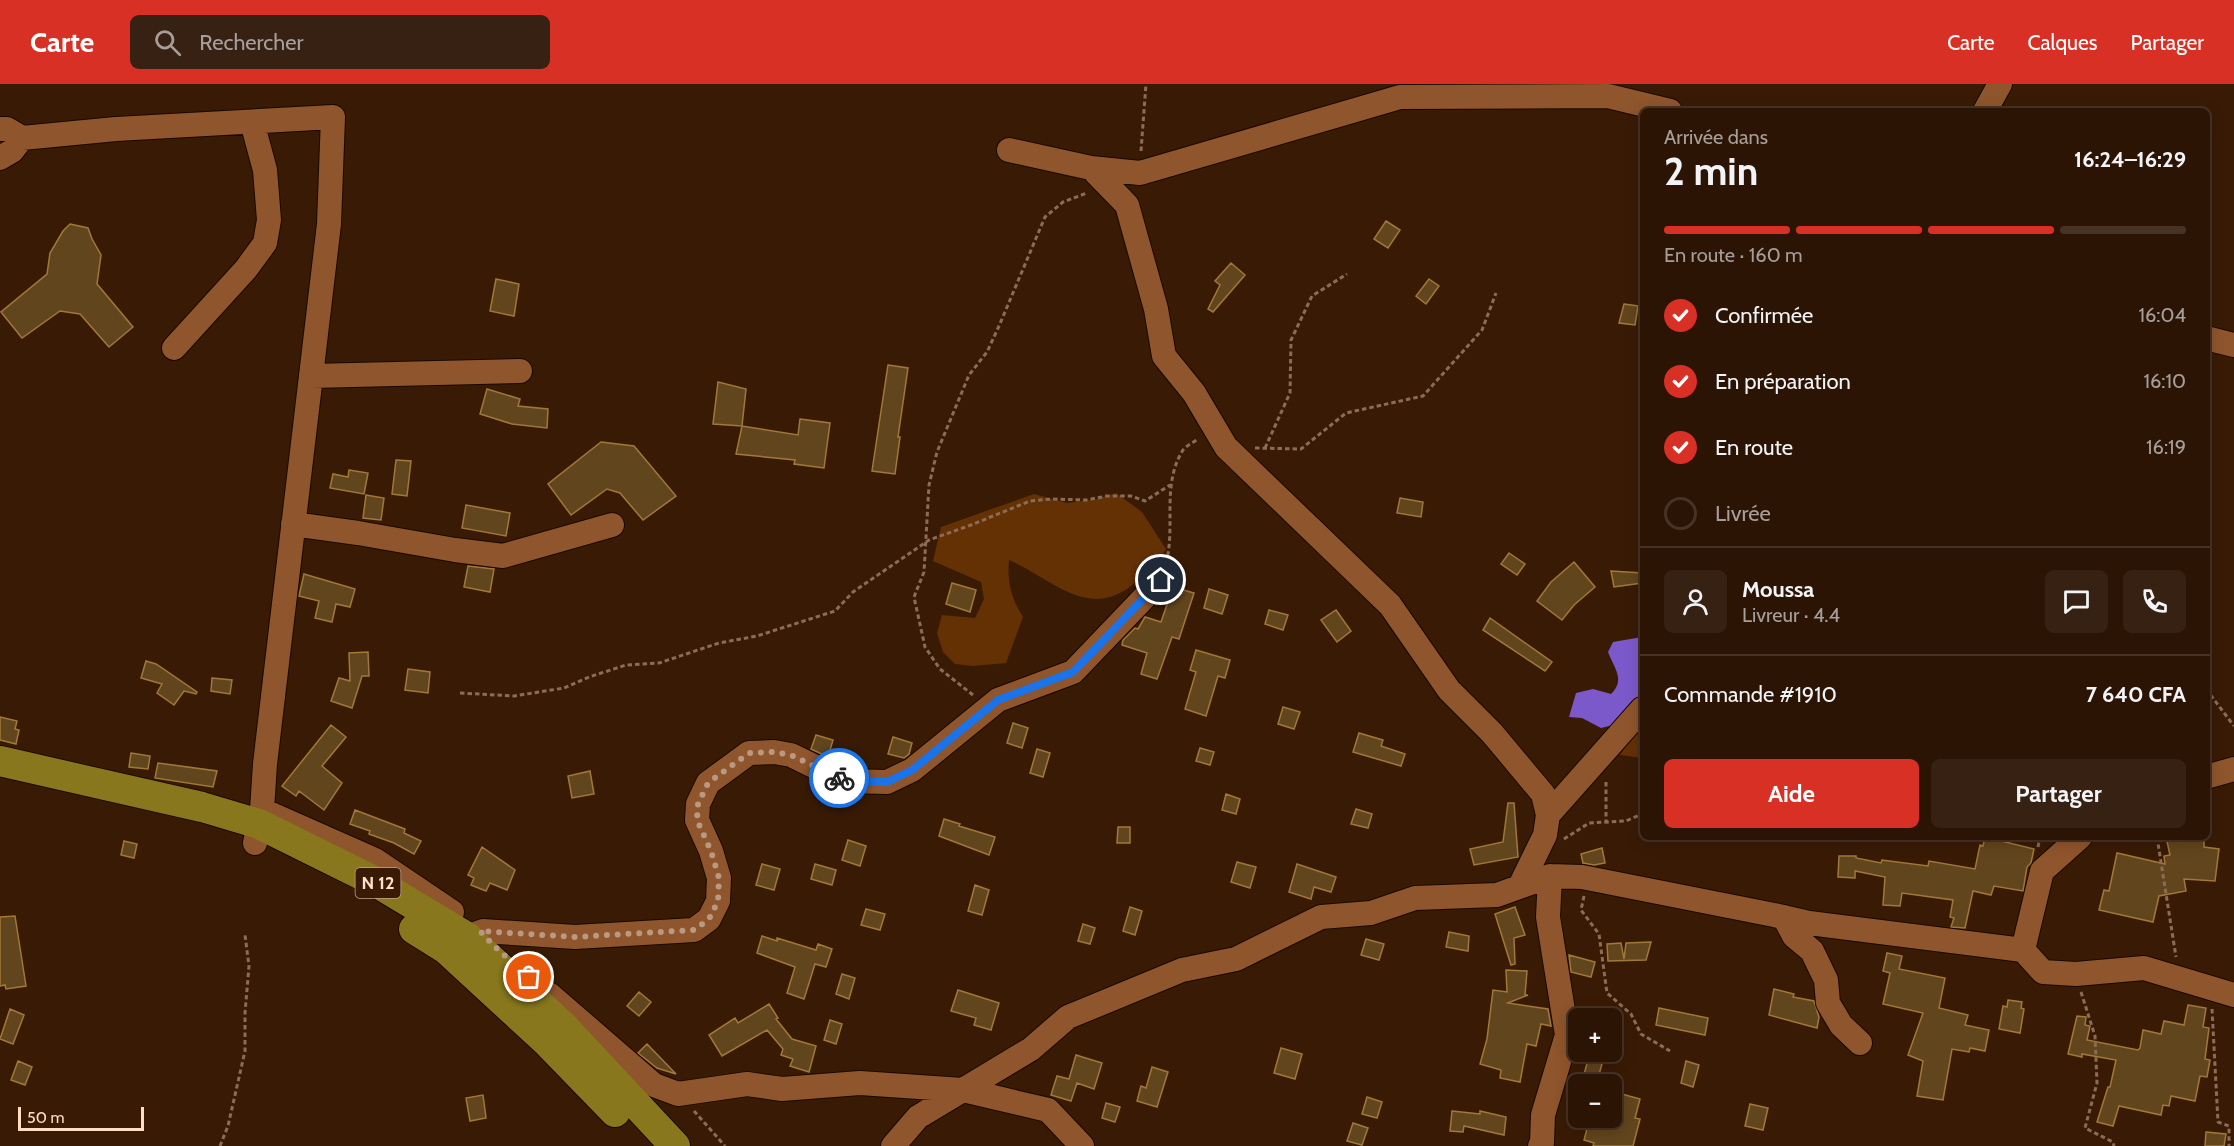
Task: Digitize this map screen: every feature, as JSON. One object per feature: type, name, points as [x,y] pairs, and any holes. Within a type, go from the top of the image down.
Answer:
[{"type":"main road","name":"N 12","points":[[0,761],[202,807],[259,826],[374,881],[473,934],[675,1146]]},
{"type":"main road","name":"N 12","points":[[0,779],[188,820],[259,826],[360,896],[446,949],[547,1042],[649,1146]]},
{"type":"street","points":[[1987,108],[2000,84]]},
{"type":"street","points":[[1009,150],[1092,168],[1140,173],[1400,97],[1608,96],[1658,108]]},
{"type":"street","points":[[0,129],[7,129],[22,138],[116,129],[333,117],[329,224],[259,826]]},
{"type":"street","points":[[174,348],[246,269],[265,243],[269,220],[265,170],[252,122]]},
{"type":"street","points":[[0,158],[12,151],[22,138]]},
{"type":"street","points":[[1092,168],[1127,205],[1156,309],[1164,356],[1194,393],[1221,437],[1390,605],[1449,690],[1492,734],[1543,794],[1548,815],[1545,835],[1520,886]]},
{"type":"street","points":[[2210,339],[2234,345]]},
{"type":"street","points":[[311,376],[520,371]]},
{"type":"street","points":[[293,524],[503,556],[612,525]]},
{"type":"street","points":[[473,934],[575,937],[694,930],[709,919],[718,901],[719,878],[711,851],[697,820],[698,804],[708,783],[749,753],[774,752],[791,755],[844,781],[887,782],[912,770],[998,700],[1073,672],[1161,580]]},
{"type":"street","points":[[1548,815],[1640,711]]},
{"type":"street","points":[[2210,776],[2234,770]]},
{"type":"street","points":[[2023,950],[2042,871],[2077,840]]},
{"type":"street","points":[[1540,1146],[1543,1115],[1567,1035],[1548,917],[1550,876]]},
{"type":"street","points":[[893,1146],[918,1117],[1031,1049],[1068,1017],[1182,970],[1236,959],[1321,917],[1371,913],[1415,898],[1497,895],[1550,876],[1582,877],[1809,923],[2023,950],[2043,972],[2076,974],[2144,968],[2234,995]]},
{"type":"street","points":[[1784,917],[1794,936],[1812,951],[1816,958],[1826,980],[1828,1004],[1841,1025],[1860,1043]]},
{"type":"street","points":[[473,934],[494,946],[654,1085],[678,1094],[747,1084],[782,1089],[860,1083],[963,1090],[1048,1110],[1082,1146]]},
{"type":"path","points":[[1140,173],[1146,84]]},
{"type":"path","points":[[989,708],[940,669],[925,647],[914,597],[924,572],[930,486],[937,452],[969,375],[987,352],[999,326],[1045,217],[1063,202],[1108,185]]},
{"type":"path","points":[[1265,448],[1290,393],[1291,340],[1312,296],[1347,274]]},
{"type":"path","points":[[1161,580],[1169,551],[1170,485],[1184,449],[1221,437],[1265,448],[1300,449],[1346,413],[1423,396],[1482,330],[1496,293]]},
{"type":"path","points":[[460,693],[514,696],[564,688],[626,665],[659,663],[719,643],[757,636],[835,611],[853,592],[927,541],[1030,501],[1131,496],[1145,501],[1170,485]]},
{"type":"path","points":[[2210,694],[2234,726]]},
{"type":"path","points":[[1606,751],[1606,822]]},
{"type":"path","points":[[1560,842],[1589,823],[1626,821],[1640,815]]},
{"type":"path","points":[[1582,877],[1586,891],[1581,910],[1599,934],[1607,993],[1631,1014],[1641,1034],[1670,1052]]},
{"type":"path","points":[[220,1146],[228,1126],[245,1051],[245,1012],[249,966],[245,935]]},
{"type":"path","points":[[2076,974],[2095,1036],[2097,1083],[2085,1128],[2113,1142],[2114,1146]]},
{"type":"path","points":[[678,1094],[725,1146]]},
{"type":"shaded area","points":[[1116,493],[1142,512],[1166,549],[1146,573],[1121,593],[1104,598],[1088,598],[1057,587],[1009,560],[1011,590],[1023,617],[1006,663],[973,666],[955,664],[943,652],[937,633],[942,615],[975,618],[984,599],[981,582],[933,561],[941,527],[1034,494],[1067,503],[1097,499]]},
{"type":"shaded area","points":[[1640,637],[1640,701],[1621,723],[1601,728],[1582,718],[1569,717],[1576,693],[1593,689],[1611,694],[1618,684],[1617,674],[1608,652],[1613,642]]},
{"type":"shaded area","points":[[1640,727],[1640,758],[1620,755]]},
{"type":"building","points":[[1386,221],[1400,230],[1388,248],[1374,239]]},
{"type":"building","points":[[70,224],[88,228],[101,255],[97,284],[133,327],[109,347],[80,314],[60,311],[22,338],[1,312],[47,274],[50,253]]},
{"type":"building","points":[[1231,263],[1245,275],[1213,312],[1208,309],[1220,285],[1215,281]]},
{"type":"building","points":[[496,279],[519,284],[514,316],[490,311]]},
{"type":"building","points":[[1429,279],[1439,286],[1426,304],[1416,296]]},
{"type":"building","points":[[1624,304],[1638,306],[1635,325],[1619,323]]},
{"type":"building","points":[[888,365],[908,368],[895,474],[872,471]]},
{"type":"building","points":[[718,382],[746,389],[742,426],[713,424]]},
{"type":"building","points":[[487,389],[520,399],[518,406],[548,409],[547,428],[512,424],[480,414]]},
{"type":"building","points":[[800,419],[830,423],[824,468],[794,464],[795,460],[736,454],[742,426],[798,435]]},
{"type":"building","points":[[601,442],[634,446],[676,496],[643,520],[620,493],[607,489],[571,515],[548,484]]},
{"type":"building","points":[[396,460],[411,461],[407,496],[392,494]]},
{"type":"building","points":[[349,470],[368,473],[364,494],[330,488],[333,474],[348,477]]},
{"type":"building","points":[[366,495],[384,498],[381,520],[363,518]]},
{"type":"building","points":[[1400,498],[1423,502],[1421,517],[1397,513]]},
{"type":"building","points":[[466,505],[510,513],[506,536],[462,528]]},
{"type":"building","points":[[1509,553],[1525,564],[1517,575],[1501,564]]},
{"type":"building","points":[[1574,562],[1595,587],[1574,605],[1562,620],[1537,601],[1551,582]]},
{"type":"building","points":[[468,566],[494,569],[490,592],[464,587]]},
{"type":"building","points":[[1611,571],[1640,573],[1640,583],[1614,587]]},
{"type":"building","points":[[304,574],[355,589],[350,607],[336,604],[332,622],[315,618],[319,601],[299,596]]},
{"type":"building","points":[[952,583],[976,590],[970,612],[946,604]]},
{"type":"building","points":[[1173,587],[1194,593],[1179,639],[1172,637],[1157,679],[1141,674],[1147,653],[1122,645],[1123,640],[1135,628],[1138,629],[1145,617],[1161,622]]},
{"type":"building","points":[[1209,589],[1228,595],[1222,614],[1204,608]]},
{"type":"building","points":[[1269,610],[1288,615],[1283,630],[1265,624]]},
{"type":"building","points":[[1336,610],[1351,631],[1337,642],[1321,620]]},
{"type":"building","points":[[1490,618],[1552,662],[1545,671],[1483,630]]},
{"type":"building","points":[[1196,650],[1230,660],[1225,678],[1218,676],[1206,716],[1185,709],[1196,672],[1190,670]]},
{"type":"building","points":[[368,652],[369,676],[362,676],[352,708],[331,701],[339,678],[350,681],[349,653]]},
{"type":"building","points":[[146,661],[156,664],[197,692],[196,694],[184,691],[174,705],[157,693],[162,684],[141,678]]},
{"type":"building","points":[[408,669],[430,672],[428,693],[405,690]]},
{"type":"building","points":[[212,678],[232,680],[230,694],[211,691]]},
{"type":"building","points":[[1283,707],[1300,712],[1294,729],[1278,724]]},
{"type":"building","points":[[0,717],[17,721],[15,729],[19,730],[16,744],[0,740]]},
{"type":"building","points":[[1013,723],[1028,728],[1022,748],[1007,743]]},
{"type":"building","points":[[331,725],[346,737],[322,766],[342,783],[324,810],[299,791],[296,796],[282,786]]},
{"type":"building","points":[[1359,733],[1383,740],[1381,746],[1405,754],[1401,766],[1353,752]]},
{"type":"building","points":[[816,735],[833,740],[828,757],[811,749]]},
{"type":"building","points":[[893,737],[912,743],[909,754],[904,758],[888,754]]},
{"type":"building","points":[[1200,748],[1214,752],[1210,765],[1196,761]]},
{"type":"building","points":[[1037,749],[1050,753],[1043,777],[1030,773]]},
{"type":"building","points":[[131,753],[150,756],[148,769],[129,767]]},
{"type":"building","points":[[158,763],[217,771],[213,787],[155,778]]},
{"type":"building","points":[[590,771],[594,794],[572,798],[568,776]]},
{"type":"building","points":[[1226,794],[1240,799],[1236,814],[1222,810]]},
{"type":"building","points":[[1508,803],[1514,803],[1518,857],[1474,865],[1470,849],[1503,842]]},
{"type":"building","points":[[1356,809],[1372,814],[1368,828],[1351,824]]},
{"type":"building","points":[[355,810],[405,829],[404,833],[421,841],[414,854],[394,843],[369,834],[370,831],[350,824]]},
{"type":"building","points":[[944,819],[995,837],[989,855],[939,836]]},
{"type":"building","points":[[1118,827],[1130,827],[1130,843],[1117,843]]},
{"type":"building","points":[[848,840],[866,846],[860,866],[842,860]]},
{"type":"building","points":[[1984,840],[1997,840],[2034,849],[2031,863],[2027,867],[2023,891],[1994,886],[1991,895],[1973,891],[1965,928],[1951,927],[1954,918],[1950,917],[1953,900],[1902,893],[1900,906],[1883,905],[1885,877],[1855,871],[1855,878],[1838,877],[1839,856],[1856,856],[1856,858],[1881,863],[1882,860],[1928,866],[1929,861],[1975,869],[1980,845],[1983,846]]},
{"type":"building","points":[[2167,840],[2204,840],[2204,847],[2219,849],[2215,881],[2184,879],[2186,891],[2159,896],[2153,922],[2099,910],[2104,890],[2109,891],[2117,853],[2165,864],[2164,856],[2170,855]]},
{"type":"building","points":[[124,841],[137,844],[134,858],[121,855]]},
{"type":"building","points":[[482,847],[515,870],[507,890],[490,883],[486,891],[471,885],[474,878],[468,875]]},
{"type":"building","points":[[1602,848],[1605,863],[1594,865],[1583,863],[1581,854]]},
{"type":"building","points":[[1237,862],[1256,867],[1250,888],[1231,882]]},
{"type":"building","points":[[762,864],[780,869],[774,890],[756,885]]},
{"type":"building","points":[[815,864],[836,870],[832,885],[811,879]]},
{"type":"building","points":[[1297,864],[1336,877],[1331,892],[1314,887],[1311,899],[1289,892]]},
{"type":"building","points":[[975,885],[989,890],[982,915],[968,911]]},
{"type":"building","points":[[1130,907],[1142,911],[1135,935],[1123,931]]},
{"type":"building","points":[[1515,907],[1525,935],[1514,938],[1515,964],[1511,965],[1495,914]]},
{"type":"building","points":[[866,909],[885,914],[880,930],[861,925]]},
{"type":"building","points":[[15,916],[26,986],[6,989],[5,985],[0,986],[0,917]]},
{"type":"building","points":[[1083,924],[1095,928],[1090,944],[1078,941]]},
{"type":"building","points":[[1449,932],[1469,936],[1468,951],[1446,947]]},
{"type":"building","points":[[762,936],[777,941],[777,938],[816,950],[818,944],[832,949],[826,967],[815,964],[804,999],[787,993],[795,967],[757,953]]},
{"type":"building","points":[[1366,939],[1384,944],[1379,960],[1361,955]]},
{"type":"building","points":[[1651,942],[1646,960],[1608,961],[1607,944],[1621,943],[1624,959],[1626,943]]},
{"type":"building","points":[[1887,953],[1902,956],[1899,969],[1945,978],[1939,1008],[1968,1015],[1965,1025],[1989,1030],[1985,1051],[1970,1048],[1969,1052],[1952,1049],[1943,1100],[1917,1096],[1923,1061],[1908,1055],[1923,1013],[1883,1004],[1890,973],[1883,971]]},
{"type":"building","points":[[1569,955],[1595,962],[1591,977],[1571,972]]},
{"type":"building","points":[[1506,970],[1527,971],[1525,995],[1528,995],[1508,1003],[1548,1009],[1551,1026],[1541,1024],[1536,1046],[1527,1044],[1520,1082],[1500,1078],[1501,1070],[1480,1064],[1487,1039],[1493,990],[1507,992]]},
{"type":"building","points":[[842,974],[855,978],[849,999],[836,994]]},
{"type":"building","points":[[1774,989],[1794,994],[1793,997],[1814,1001],[1819,1017],[1817,1028],[1769,1015]]},
{"type":"building","points":[[958,990],[999,1003],[991,1030],[974,1025],[976,1018],[951,1011]]},
{"type":"building","points":[[639,992],[651,1002],[639,1016],[627,1006]]},
{"type":"building","points":[[2008,1000],[2022,1002],[2021,1008],[2024,1009],[2020,1033],[1999,1029],[2003,1006],[2007,1007]]},
{"type":"building","points":[[769,1004],[778,1018],[776,1019],[792,1039],[816,1046],[809,1072],[790,1066],[793,1059],[781,1055],[783,1049],[767,1030],[722,1056],[709,1035],[735,1018],[738,1023]]},
{"type":"building","points":[[2188,1005],[2206,1008],[2203,1027],[2209,1028],[2205,1059],[2210,1060],[2207,1077],[2200,1076],[2195,1101],[2171,1096],[2169,1106],[2163,1105],[2161,1115],[2119,1106],[2113,1126],[2097,1122],[2108,1087],[2110,1087],[2116,1060],[2068,1054],[2077,1016],[2086,1017],[2085,1025],[2090,1026],[2087,1040],[2138,1050],[2143,1030],[2161,1034],[2164,1021],[2184,1025]]},
{"type":"building","points":[[1659,1008],[1708,1018],[1705,1035],[1656,1025]]},
{"type":"building","points":[[10,1009],[24,1015],[13,1044],[0,1039]]},
{"type":"building","points":[[830,1020],[842,1024],[836,1044],[824,1040]]},
{"type":"building","points":[[647,1044],[676,1074],[657,1068],[638,1053]]},
{"type":"building","points":[[1281,1048],[1302,1054],[1295,1079],[1274,1073]]},
{"type":"building","points":[[1076,1055],[1102,1063],[1094,1089],[1077,1083],[1071,1101],[1051,1095],[1057,1076],[1069,1079]]},
{"type":"building","points":[[18,1061],[32,1067],[25,1085],[11,1080]]},
{"type":"building","points":[[1686,1061],[1699,1065],[1693,1087],[1681,1083]]},
{"type":"building","points":[[1587,1062],[1602,1062],[1599,1074],[1584,1074]]},
{"type":"building","points":[[1152,1067],[1168,1072],[1157,1107],[1137,1101],[1141,1086],[1146,1088]]},
{"type":"building","points":[[1622,1094],[1640,1099],[1635,1118],[1640,1119],[1633,1146],[1593,1146],[1594,1143],[1584,1140],[1587,1128],[1622,1128]]},
{"type":"building","points":[[483,1095],[486,1118],[470,1121],[466,1098]]},
{"type":"building","points":[[1367,1097],[1382,1102],[1377,1118],[1362,1114]]},
{"type":"building","points":[[1106,1103],[1120,1107],[1115,1122],[1102,1118]]},
{"type":"building","points":[[1750,1104],[1768,1108],[1763,1130],[1745,1126]]},
{"type":"building","points":[[1452,1111],[1480,1114],[1480,1111],[1506,1117],[1504,1135],[1464,1126],[1463,1132],[1450,1131]]},
{"type":"building","points":[[1353,1123],[1368,1128],[1362,1145],[1347,1141]]},
{"type":"building","points":[[2206,1132],[2226,1134],[2224,1146],[2205,1146]]},
{"type":"way so far","points":[[529,977],[480,931],[575,937],[694,930],[709,919],[718,901],[719,878],[711,851],[697,820],[698,804],[708,783],[749,753],[774,752],[791,755],[839,778]]},
{"type":"route","points":[[839,778],[844,781],[887,782],[912,770],[998,700],[1073,672],[1161,580]]}]
